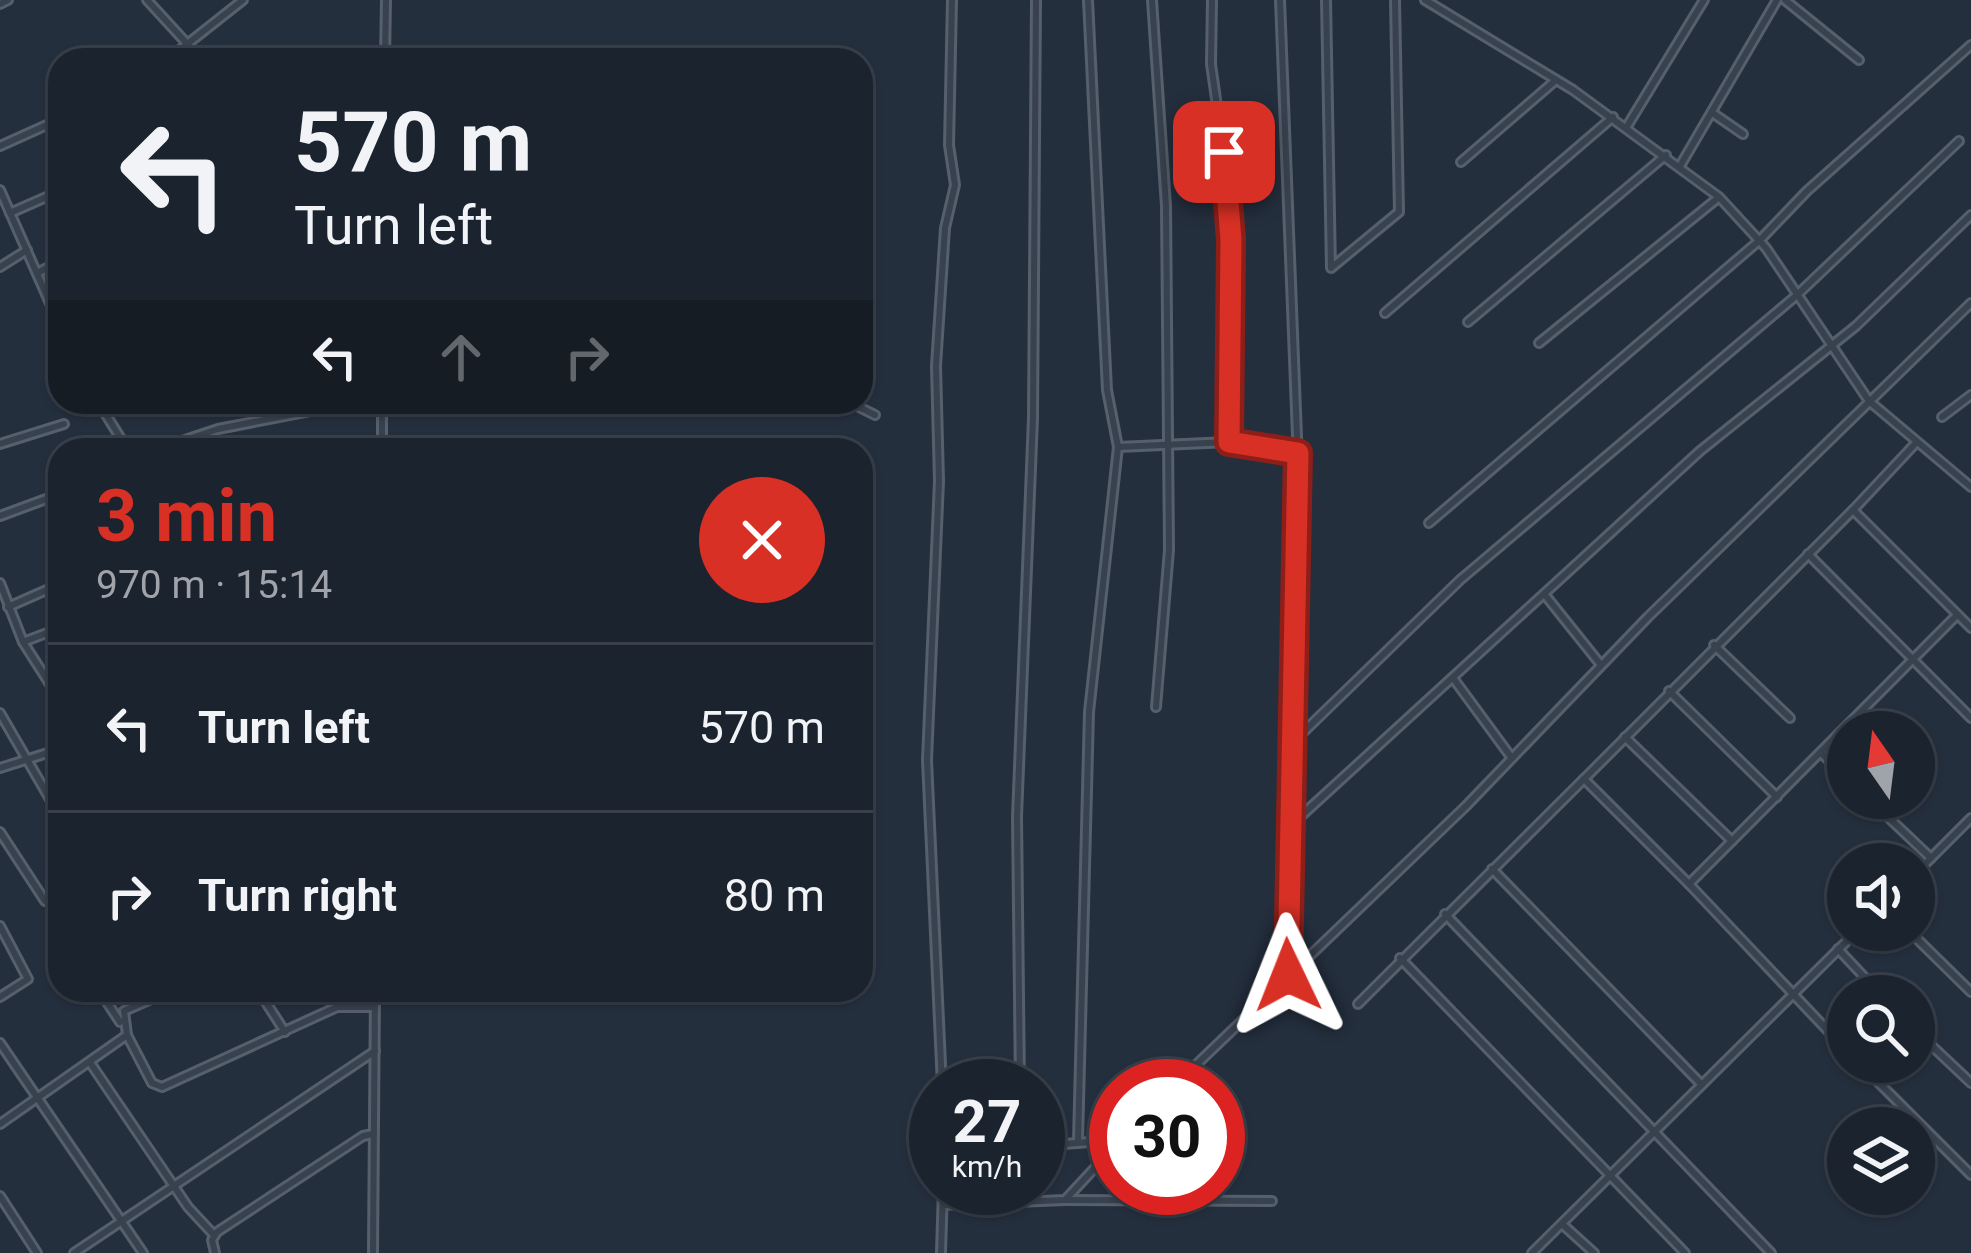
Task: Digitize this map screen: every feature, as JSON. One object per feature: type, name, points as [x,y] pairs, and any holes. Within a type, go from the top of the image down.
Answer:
[{"type":"street","points":[[0,4],[8,0]]},
{"type":"street","points":[[147,0],[194,48]]},
{"type":"street","points":[[185,48],[243,0]]},
{"type":"street","points":[[385,48],[386,0]]},
{"type":"street","points":[[941,1059],[927,760],[939,481],[937,365],[945,228],[955,185],[949,146],[952,0]]},
{"type":"street","points":[[1020,1059],[1017,817],[1033,418],[1036,0]]},
{"type":"street","points":[[1078,1142],[1089,712],[1118,447],[1107,390],[1105,247],[1088,0]]},
{"type":"street","points":[[1152,0],[1166,206],[1169,550],[1156,707]]},
{"type":"street","points":[[1212,0],[1211,64],[1230,196],[1229,442]]},
{"type":"street","points":[[1280,0],[1298,453],[1288,747],[1288,975]]},
{"type":"street","points":[[1326,0],[1331,268],[1399,212],[1395,0]]},
{"type":"street","points":[[1425,0],[1613,117],[1719,196],[1760,240],[1869,401],[1914,445],[1971,487]]},
{"type":"street","points":[[1627,128],[1704,0]]},
{"type":"street","points":[[1680,166],[1781,0],[1859,60]]},
{"type":"street","points":[[1429,523],[1760,240],[1807,190],[1971,45]]},
{"type":"street","points":[[1461,162],[1556,80]]},
{"type":"street","points":[[1714,114],[1743,134]]},
{"type":"street","points":[[1384,313],[1613,117]]},
{"type":"street","points":[[0,146],[48,124]]},
{"type":"street","points":[[1288,747],[1460,580],[1662,404],[1798,295],[1960,141]]},
{"type":"street","points":[[1468,322],[1666,154]]},
{"type":"street","points":[[0,192],[48,298]]},
{"type":"street","points":[[10,213],[48,196]]},
{"type":"street","points":[[1539,343],[1719,196]]},
{"type":"street","points":[[1288,828],[1700,451],[1831,347],[1971,215]]},
{"type":"street","points":[[0,266],[27,250]]},
{"type":"street","points":[[37,273],[48,267]]},
{"type":"street","points":[[1202,1059],[1971,302]]},
{"type":"street","points":[[1942,417],[1971,395]]},
{"type":"street","points":[[191,438],[296,414]]},
{"type":"street","points":[[0,444],[64,424]]},
{"type":"street","points":[[1118,447],[1229,442],[1298,453]]},
{"type":"street","points":[[1358,1004],[1914,445]]},
{"type":"street","points":[[0,516],[48,498]]},
{"type":"street","points":[[1853,510],[1971,628]]},
{"type":"street","points":[[1452,677],[1632,515]]},
{"type":"street","points":[[1808,554],[1971,718]]},
{"type":"street","points":[[0,583],[23,642],[48,681]]},
{"type":"street","points":[[0,614],[48,590]]},
{"type":"street","points":[[1545,595],[1601,664]]},
{"type":"street","points":[[1689,884],[1957,615]]},
{"type":"street","points":[[23,642],[48,633]]},
{"type":"street","points":[[1714,645],[1790,718]]},
{"type":"street","points":[[1452,677],[1511,757]]},
{"type":"street","points":[[1669,691],[1778,796]]},
{"type":"street","points":[[0,712],[48,794]]},
{"type":"street","points":[[1625,737],[1732,841]]},
{"type":"street","points":[[0,768],[48,753]]},
{"type":"street","points":[[1822,753],[1827,758]]},
{"type":"street","points":[[1584,779],[1827,1031]]},
{"type":"street","points":[[1935,854],[1971,818]]},
{"type":"street","points":[[1890,819],[1915,843]]},
{"type":"street","points":[[0,832],[48,903]]},
{"type":"street","points":[[1492,869],[1701,1084]]},
{"type":"street","points":[[1445,914],[1771,1253]]},
{"type":"street","points":[[0,926],[28,979],[0,997]]},
{"type":"street","points":[[1532,1253],[1837,951]]},
{"type":"street","points":[[1839,951],[1862,975]]},
{"type":"street","points":[[1929,951],[1971,992]]},
{"type":"street","points":[[1400,958],[1685,1253]]},
{"type":"street","points":[[107,1002],[152,1083],[163,1087],[337,1007],[375,1006]]},
{"type":"street","points":[[122,1026],[124,1011],[145,1002]]},
{"type":"street","points":[[266,1002],[286,1034]]},
{"type":"street","points":[[373,1253],[375,1002]]},
{"type":"street","points":[[0,1124],[127,1035]]},
{"type":"street","points":[[0,1043],[143,1253]]},
{"type":"street","points":[[1935,1049],[1971,1083]]},
{"type":"street","points":[[74,1253],[375,1051]]},
{"type":"street","points":[[91,1064],[174,1186],[214,1235],[215,1253]]},
{"type":"street","points":[[1879,1083],[1971,1175]]},
{"type":"street","points":[[214,1235],[362,1136],[373,1134]]},
{"type":"street","points":[[1065,1143],[1089,1142]]},
{"type":"street","points":[[1065,1200],[1089,1173]]},
{"type":"street","points":[[0,1196],[38,1253]]},
{"type":"street","points":[[1065,1200],[1271,1201]]},
{"type":"street","points":[[941,1253],[943,1215]]},
{"type":"street","points":[[1562,1224],[1594,1253]]},
{"type":"route","points":[[1224,152],[1232,284],[1229,442],[1298,453],[1289,688],[1288,975]]}]
